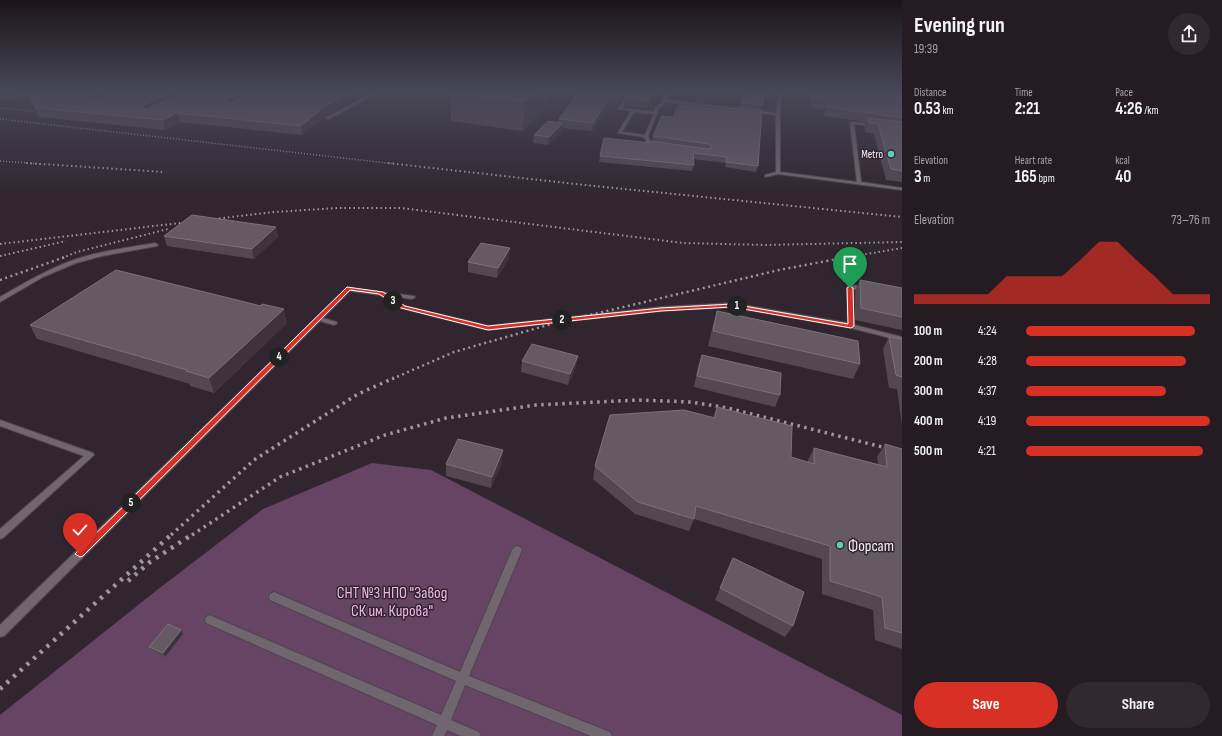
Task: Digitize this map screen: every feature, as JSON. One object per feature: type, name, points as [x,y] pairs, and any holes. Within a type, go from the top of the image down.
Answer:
[{"type":"lane","points":[[624,125],[620,133],[646,136]]},
{"type":"lane","points":[[651,125],[646,136],[649,144],[664,146]]},
{"type":"lane","points":[[778,125],[778,173]]},
{"type":"lane","points":[[852,125],[859,182]]},
{"type":"lane","points":[[872,125],[878,126]]},
{"type":"lane","points":[[767,176],[778,173],[818,179],[859,182],[902,189]]},
{"type":"lane","points":[[0,300],[31,281],[57,268],[85,258],[155,245]]},
{"type":"lane","points":[[0,632],[349,288],[412,298]]},
{"type":"lane","points":[[851,326],[850,288],[872,289]]},
{"type":"lane","points":[[381,293],[403,307],[488,328],[661,309],[732,306],[851,326],[902,339]]},
{"type":"lane","points":[[318,319],[334,323]]},
{"type":"lane","points":[[0,423],[90,455],[0,535]]},
{"type":"lane","points":[[438,736],[517,550]]},
{"type":"lane","points":[[274,597],[462,678],[606,736]]},
{"type":"lane","points":[[210,620],[475,736]]},
{"type":"green space","name":"СНТ №3 НПО \"Завод СК им. Кирова\"","points":[[372,463],[431,470],[902,715],[902,736],[0,736],[0,715],[157,590],[263,509]]},
{"type":"building","points":[[544,125],[561,125],[549,137],[534,135]]},
{"type":"building","points":[[658,125],[761,125],[758,166],[726,162],[727,157],[693,153],[694,165],[600,156],[604,138],[651,143],[651,141],[708,149],[712,146],[709,144],[653,136]]},
{"type":"building","points":[[878,125],[902,125],[902,171],[891,169]]},
{"type":"building","points":[[192,215],[276,227],[252,249],[164,236]]},
{"type":"building","points":[[481,243],[510,248],[498,268],[468,262]]},
{"type":"building","points":[[116,270],[261,306],[262,304],[284,309],[209,378],[186,371],[187,370],[30,325]]},
{"type":"building","points":[[860,280],[902,288],[902,317],[861,308]]},
{"type":"building","points":[[717,311],[858,341],[860,364],[713,331]]},
{"type":"building","points":[[889,337],[902,339],[902,377],[896,375]]},
{"type":"building","points":[[532,344],[578,356],[570,374],[522,361]]},
{"type":"building","points":[[702,355],[781,373],[780,395],[697,376]]},
{"type":"building","name":"Форсат","points":[[717,407],[792,426],[791,457],[814,464],[814,448],[887,467],[885,444],[902,449],[902,633],[885,628],[882,597],[830,581],[830,546],[696,506],[694,519],[638,502],[595,466],[610,415],[684,410],[715,418]]},
{"type":"building","points":[[458,439],[503,450],[492,477],[446,464]]},
{"type":"building","points":[[733,558],[804,592],[793,626],[720,588]]},
{"type":"building","points":[[168,624],[181,630],[163,653],[149,647]]},
{"type":"railway","points":[[56,125],[396,164]]},
{"type":"railway","points":[[0,161],[38,164]]},
{"type":"railway","points":[[26,163],[38,164]]},
{"type":"railway","points":[[388,163],[585,185],[902,217]]},
{"type":"railway","points":[[38,164],[164,172]]},
{"type":"railway","points":[[0,244],[274,212],[338,208],[401,208],[683,243],[765,245],[902,242]]},
{"type":"railway","points":[[62,258],[77,252],[168,229]]},
{"type":"railway","points":[[0,256],[66,241]]},
{"type":"railway","points":[[843,258],[902,248]]},
{"type":"railway","points":[[0,280],[65,257]]},
{"type":"railway","points":[[392,379],[454,352],[548,325],[779,270],[848,257]]},
{"type":"railway","points":[[171,535],[254,460],[358,394],[394,378]]},
{"type":"railway","points":[[192,535],[280,477],[385,435],[446,418],[536,405],[638,400],[691,402],[728,408],[902,452]]},
{"type":"railway","points":[[0,689],[172,534]]},
{"type":"railway","points":[[128,581],[150,562],[193,534]]},
{"type":"place","name":"Metro","points":[[891,154]]},
{"type":"place","name":"Форсат","points":[[840,545]]},
{"type":"route","points":[[80,554],[349,288],[381,293],[403,307],[488,328],[661,309],[732,306],[851,326],[850,288]]}]
